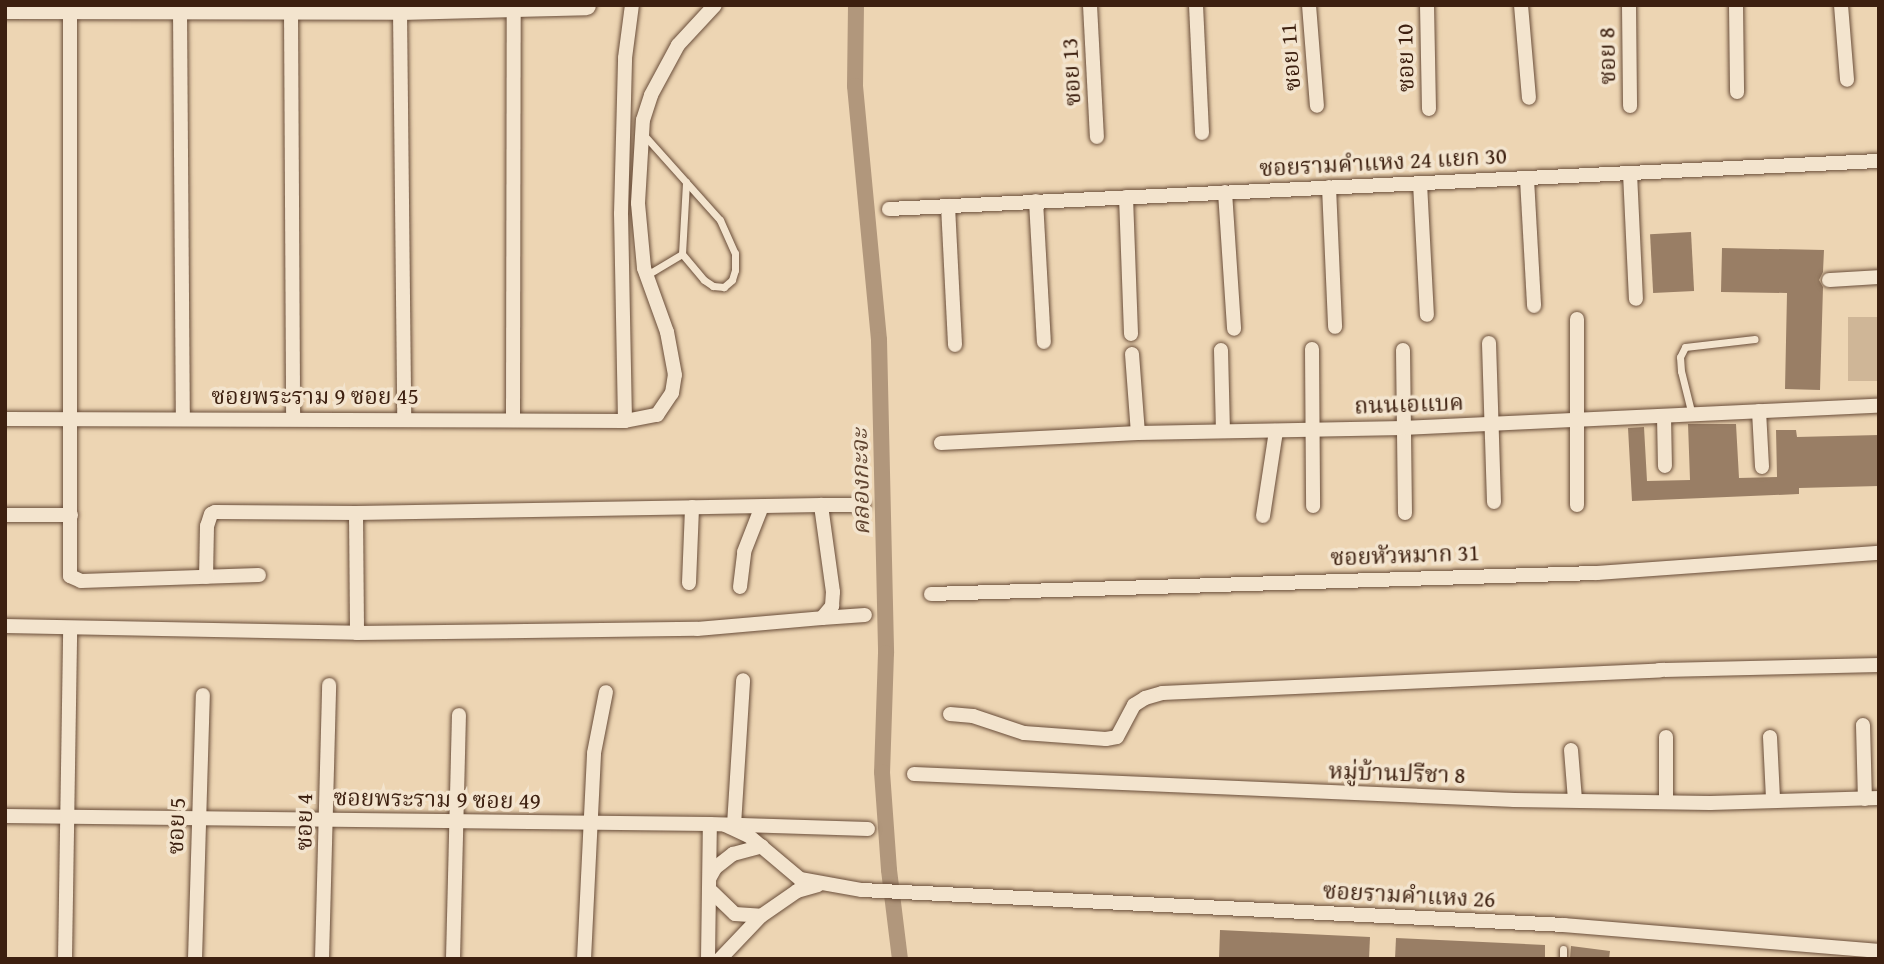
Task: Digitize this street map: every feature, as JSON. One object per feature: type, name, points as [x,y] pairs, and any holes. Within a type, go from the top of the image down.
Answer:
[{"type":"street","points":[[5,9],[400,10],[586,5]]},
{"type":"street","points":[[625,421],[621,214],[624,94],[632,5]]},
{"type":"street","points":[[623,279],[646,276],[638,203],[641,132],[651,95],[678,45],[715,5]]},
{"type":"street","name":"ซอย 13","points":[[1090,5],[1097,137]]},
{"type":"street","points":[[1196,5],[1202,133]]},
{"type":"street","name":"ซอย 11","points":[[1309,5],[1317,106]]},
{"type":"street","name":"ซอย 10","points":[[1427,5],[1429,109]]},
{"type":"street","points":[[1521,5],[1529,98]]},
{"type":"street","name":"ซอย 8","points":[[1629,5],[1630,106]]},
{"type":"street","points":[[1736,5],[1737,92]]},
{"type":"street","points":[[1841,5],[1847,80]]},
{"type":"street","points":[[513,7],[513,419]]},
{"type":"street","points":[[180,9],[183,419]]},
{"type":"street","points":[[291,9],[293,418]]},
{"type":"street","points":[[70,10],[72,419],[69,564],[74,579],[259,575]]},
{"type":"street","points":[[400,10],[404,419]]},
{"type":"street","points":[[624,94],[651,95]]},
{"type":"street","name":"ซอยรามคำแหง 24 แยก 30","points":[[889,209],[1879,161]]},
{"type":"street","points":[[1630,173],[1636,299]]},
{"type":"street","points":[[1527,178],[1534,306]]},
{"type":"street","points":[[1420,183],[1427,315]]},
{"type":"street","points":[[1329,187],[1335,327]]},
{"type":"street","points":[[1225,192],[1234,328]]},
{"type":"street","points":[[1126,197],[1131,334]]},
{"type":"street","points":[[1036,201],[1044,342]]},
{"type":"street","points":[[948,206],[956,345]]},
{"type":"street","name":"ซอยพระราม 9 ซอย 45","points":[[5,419],[625,421],[657,415],[671,393],[675,375],[667,332],[646,276]]},
{"type":"street","points":[[1829,280],[1879,277]]},
{"type":"street","points":[[1577,319],[1577,505]]},
{"type":"street","points":[[1489,343],[1494,502]]},
{"type":"street","points":[[1312,349],[1313,506]]},
{"type":"street","points":[[1221,350],[1223,431]]},
{"type":"street","points":[[1403,350],[1405,513]]},
{"type":"street","points":[[1132,354],[1138,433]]},
{"type":"street","name":"ถนนเอแบค","points":[[942,443],[1138,433],[1404,428],[1879,406]]},
{"type":"street","points":[[1759,411],[1762,467]]},
{"type":"street","points":[[1664,416],[1665,466]]},
{"type":"street","points":[[1263,516],[1276,431]]},
{"type":"street","points":[[821,505],[833,592],[832,606],[822,618]]},
{"type":"street","points":[[206,577],[207,526],[211,514],[215,512],[356,513],[863,505]]},
{"type":"street","points":[[740,587],[744,552],[762,506]]},
{"type":"street","points":[[689,583],[692,507]]},
{"type":"street","points":[[356,513],[357,633]]},
{"type":"street","points":[[5,515],[71,515]]},
{"type":"street","name":"ซอยหัวหมาก 31","points":[[931,594],[1597,573],[1879,554]]},
{"type":"street","points":[[5,626],[357,633],[697,629],[865,615]]},
{"type":"street","points":[[65,959],[70,628]]},
{"type":"street","points":[[950,714],[974,716],[1024,733],[1106,739],[1117,737],[1135,705],[1145,698],[1162,694],[1645,671],[1879,665]]},
{"type":"street","points":[[730,825],[743,680]]},
{"type":"street","name":"ซอย 4","points":[[323,959],[329,685]]},
{"type":"street","points":[[584,959],[594,753],[606,692]]},
{"type":"street","name":"ซอย 5","points":[[195,959],[203,695]]},
{"type":"street","points":[[453,959],[460,715]]},
{"type":"street","points":[[1863,725],[1872,798]]},
{"type":"street","points":[[1666,737],[1666,801]]},
{"type":"street","points":[[1770,737],[1773,799]]},
{"type":"street","points":[[1571,750],[1576,800]]},
{"type":"street","name":"หมู่บ้านปรีชา 8","points":[[914,774],[1275,792],[1576,800],[1710,803],[1872,798]]},
{"type":"street","name":"ซอยพระราม 9 ซอย 49","points":[[5,816],[710,824],[868,829]]},
{"type":"street","points":[[708,959],[710,824]]},
{"type":"street","name":"ซอยรามคำแหง 26","points":[[730,825],[762,846],[788,872],[819,884],[862,890],[1564,925],[1879,951]]},
{"type":"street","points":[[709,884],[715,868],[733,854],[762,846]]},
{"type":"street","points":[[709,884],[727,910],[735,914],[761,916]]},
{"type":"street","points":[[720,959],[761,916],[797,891],[819,884]]},
{"type":"lane","points":[[641,132],[686,182],[720,220],[735,253],[732,280],[724,287],[713,286],[704,280],[682,254],[686,182]]},
{"type":"lane","points":[[646,276],[682,254]]},
{"type":"lane","points":[[1692,415],[1681,371],[1680,357],[1685,347],[1755,339]]},
{"type":"lane","points":[[1563,950],[1563,959]]},
{"type":"shaded area","points":[[1848,317],[1879,317],[1879,381],[1848,381]]},
{"type":"building","points":[[1691,232],[1694,291],[1653,293],[1650,234]]},
{"type":"building","points":[[1722,248],[1824,250],[1823,272],[1819,280],[1823,287],[1820,390],[1785,389],[1787,293],[1721,292]]},
{"type":"building","points":[[1688,424],[1736,424],[1739,478],[1777,477],[1776,430],[1796,430],[1797,437],[1879,435],[1879,486],[1799,488],[1799,494],[1632,501],[1628,428],[1644,427],[1647,481],[1690,480]]},
{"type":"building","points":[[1220,930],[1370,937],[1369,959],[1219,959]]},
{"type":"building","points":[[1396,938],[1545,945],[1545,959],[1395,959]]},
{"type":"building","points":[[1571,946],[1610,951],[1609,959],[1570,959]]},
{"type":"waterway","name":"คลองกะจะ","points":[[856,5],[855,86],[879,340],[886,653],[882,772],[889,870],[900,959]]}]
